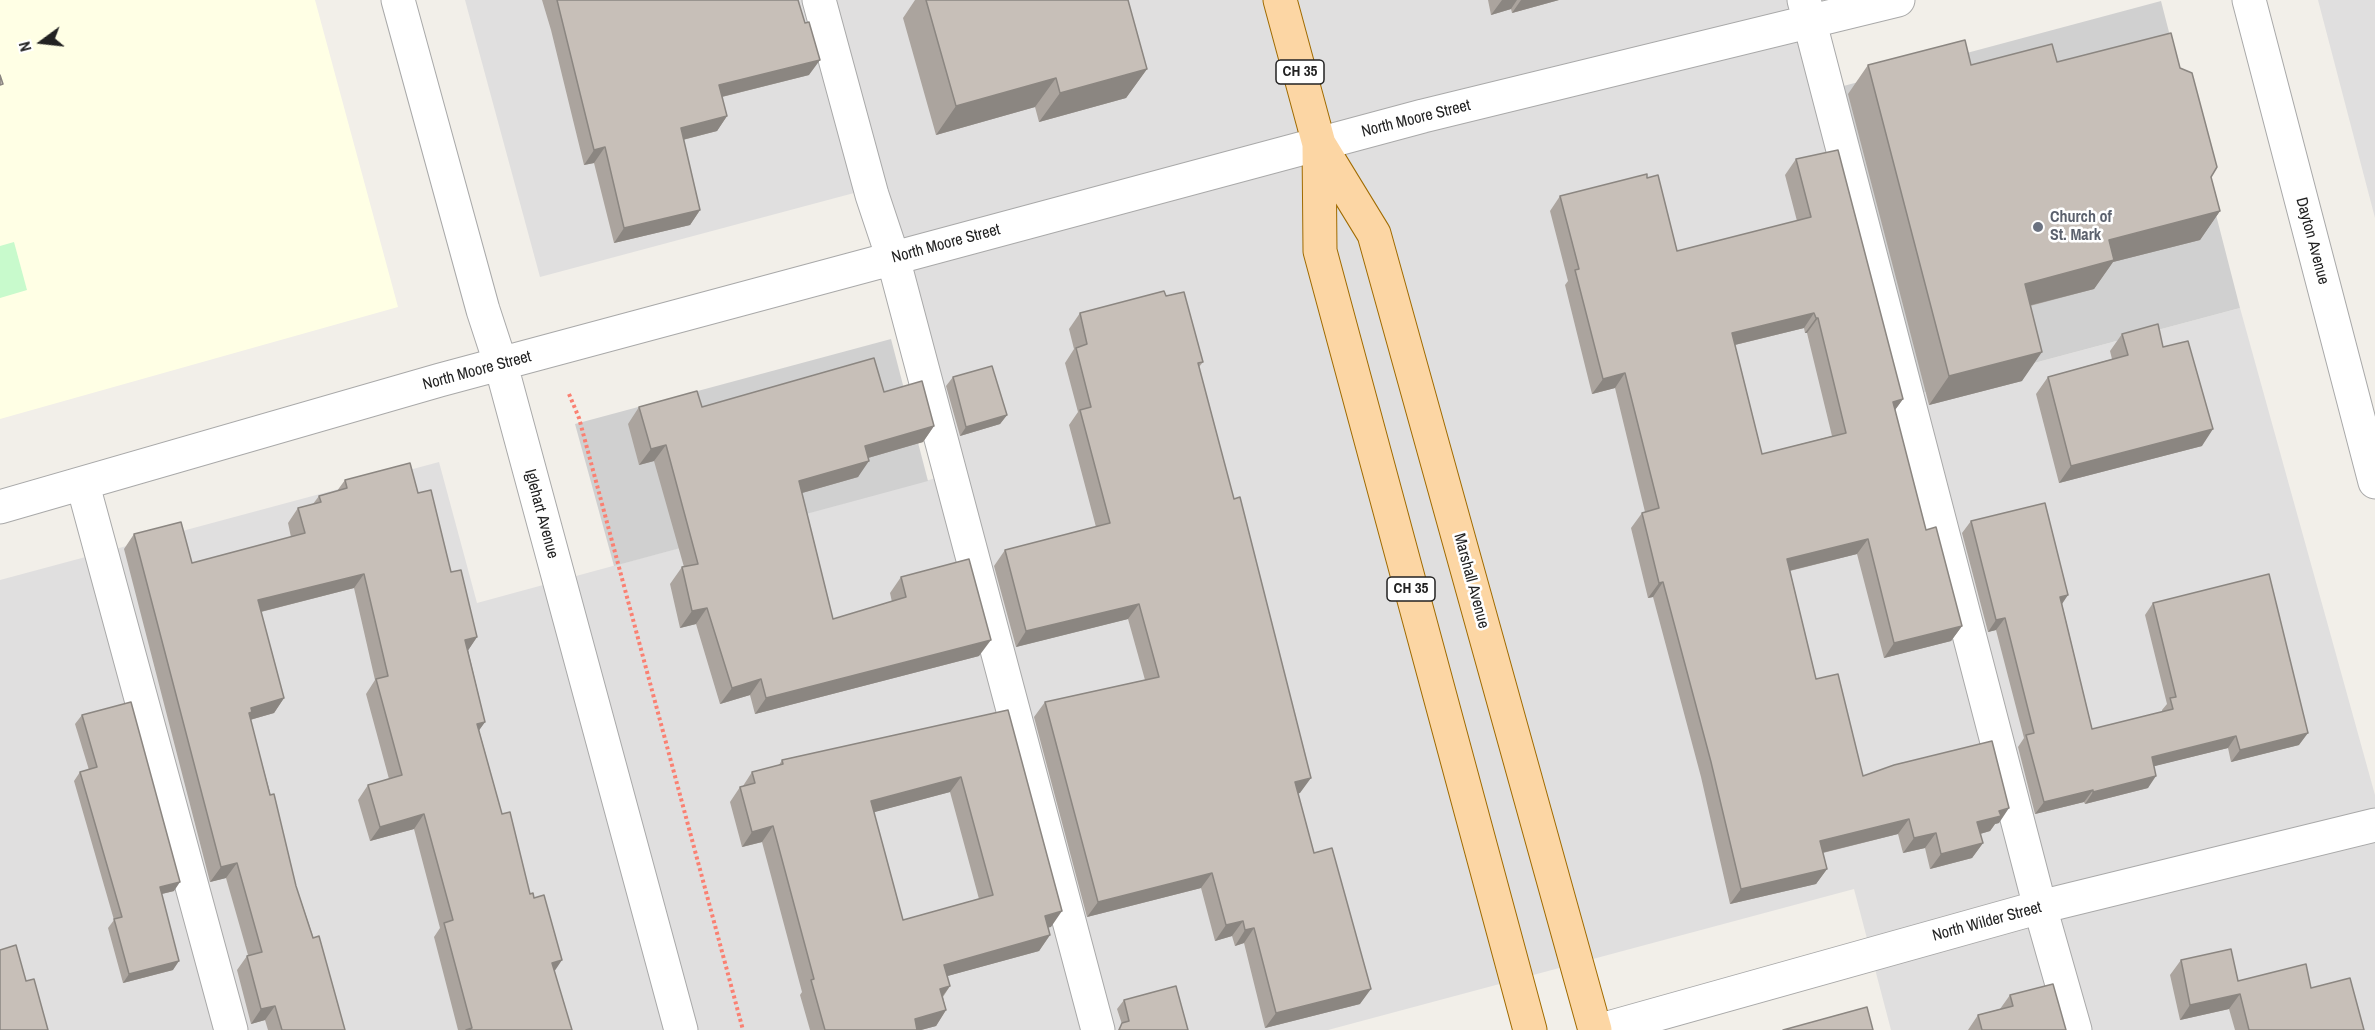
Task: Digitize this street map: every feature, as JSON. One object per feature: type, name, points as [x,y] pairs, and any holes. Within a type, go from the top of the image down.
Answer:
[{"type":"main road","name":"Marshall Avenue","points":[[1280,0],[1319,144],[1320,251],[1530,1030]]},
{"type":"main road","name":"Marshall Avenue","points":[[1319,144],[1374,234],[1594,1030]]},
{"type":"street","name":"Iglehart Avenue","points":[[398,0],[483,310],[501,365],[681,1030]]},
{"type":"street","points":[[819,0],[872,195],[893,258],[1098,1030]]},
{"type":"street","name":"North Moore Street","points":[[0,507],[83,485],[440,380],[1807,12],[1898,0]]},
{"type":"street","name":"Dayton Avenue","points":[[2250,0],[2375,482]]},
{"type":"street","points":[[1807,12],[2040,907],[2075,1030]]},
{"type":"street","points":[[83,485],[231,1030]]},
{"type":"street","name":"North Wilder Street","points":[[1601,1030],[2040,907],[2375,825]]},
{"type":"path","points":[[569,394],[579,418],[743,1030]]},
{"type":"shaded area","points":[[0,0],[315,0],[398,307],[0,419]]},
{"type":"shaded area","points":[[465,0],[802,0],[854,193],[540,277]]},
{"type":"shaded area","points":[[831,0],[1817,0],[1918,394],[2240,308],[2375,795],[2375,1030],[1891,1030],[1854,889],[1328,1030],[0,1030],[0,580],[439,462],[477,603],[958,472]]},
{"type":"shaded area","points":[[2318,0],[2375,0],[2375,218]]},
{"type":"shaded area","name":"Church of St. Mark","points":[[2161,1],[2240,308],[1918,394],[1836,88]]},
{"type":"shaded area","points":[[891,339],[928,481],[614,566],[575,424]]},
{"type":"green space","points":[[14,242],[27,290],[0,298],[0,246]]},
{"type":"building","points":[[557,0],[798,0],[805,23],[809,22],[820,60],[719,85],[727,116],[681,128],[700,210],[624,228],[605,147],[594,150]]},
{"type":"building","points":[[926,0],[1128,0],[1147,69],[1060,93],[1056,78],[956,106]]},
{"type":"building","name":"Church of St. Mark","points":[[2171,33],[2180,68],[2192,73],[2217,167],[2211,177],[2220,211],[2109,240],[2114,260],[2025,284],[2042,352],[1949,376],[1868,65],[1965,40],[1971,65],[2052,44],[2057,62]]},
{"type":"building","points":[[1838,150],[1903,399],[1893,402],[1926,530],[1936,527],[1962,626],[1894,643],[1868,539],[1787,559],[1816,679],[1838,674],[1863,776],[1894,765],[1992,741],[2009,808],[1999,811],[2001,816],[1977,822],[1983,843],[1941,854],[1936,833],[1914,838],[1909,819],[1820,841],[1827,869],[1741,889],[1711,762],[1663,582],[1659,583],[1642,513],[1659,508],[1625,373],[1603,379],[1575,270],[1579,269],[1560,196],[1647,174],[1647,178],[1658,175],[1677,251],[1811,217],[1796,159]],"holes":[[[1814,313],[1818,318],[1846,433],[1762,454],[1732,333]]]},
{"type":"building","points":[[1164,291],[1166,296],[1184,292],[1203,362],[1198,363],[1234,499],[1240,497],[1311,778],[1295,782],[1314,853],[1332,848],[1371,989],[1276,1013],[1254,928],[1245,930],[1243,921],[1226,925],[1212,873],[1098,902],[1045,702],[1159,677],[1139,604],[1026,631],[1005,550],[1110,523],[1080,410],[1091,407],[1076,348],[1087,344],[1080,313]]},
{"type":"building","points":[[2158,324],[2163,347],[2188,341],[2213,429],[2071,466],[2048,377],[2128,355],[2122,334]]},
{"type":"building","points":[[874,358],[884,392],[922,381],[934,426],[865,446],[869,461],[799,481],[833,619],[906,597],[901,577],[969,559],[991,640],[766,698],[761,679],[732,688],[707,608],[692,611],[682,567],[698,564],[666,445],[651,449],[639,407],[697,391],[702,407]]},
{"type":"building","points":[[992,366],[1007,415],[966,427],[953,377]]},
{"type":"building","points":[[410,463],[418,493],[431,490],[451,572],[461,570],[477,637],[465,640],[485,722],[477,724],[502,814],[510,812],[530,894],[533,893],[534,898],[544,895],[562,960],[552,963],[572,1030],[466,1030],[472,1028],[444,923],[453,920],[424,814],[380,827],[368,785],[402,775],[376,679],[388,676],[364,574],[258,600],[284,698],[251,708],[252,712],[249,713],[270,795],[274,794],[296,886],[313,938],[319,936],[345,1030],[282,1030],[275,1006],[261,1009],[247,956],[262,952],[237,863],[221,867],[134,534],[181,522],[192,563],[305,533],[298,508],[321,502],[319,496],[347,488],[345,480]]},
{"type":"building","points":[[2045,503],[2068,595],[2060,597],[2092,729],[2173,709],[2170,698],[2176,697],[2153,603],[2269,574],[2308,733],[2240,750],[2236,736],[2152,757],[2156,776],[2044,802],[2026,735],[2034,733],[2005,618],[1996,620],[1971,521]]},
{"type":"building","points":[[131,702],[180,882],[160,887],[179,961],[129,974],[114,919],[122,917],[80,772],[97,767],[82,715]]},
{"type":"building","points":[[1008,710],[1062,911],[1045,916],[1050,935],[944,965],[950,986],[940,989],[946,1010],[915,1019],[917,1030],[825,1030],[811,980],[814,979],[773,826],[752,832],[740,787],[755,783],[752,772],[783,764],[782,760]],"holes":[[[961,777],[993,895],[903,920],[871,801]]]},
{"type":"building","points":[[16,945],[26,981],[34,979],[48,1030],[0,1030],[0,950]]},
{"type":"building","points":[[2231,949],[2238,981],[2306,964],[2311,988],[2350,978],[2364,1030],[2249,1030],[2240,994],[2190,1005],[2181,960]]},
{"type":"building","points":[[2053,984],[2066,1030],[1982,1030],[1978,1015],[2013,1006],[2010,995]]},
{"type":"building","points":[[1176,986],[1188,1030],[1119,1030],[1122,1023],[1129,1021],[1124,1000]]},
{"type":"building","points":[[1867,1007],[1873,1030],[1783,1030]]},
{"type":"place","name":"Church of St. Mark","points":[[2038,227]]}]
